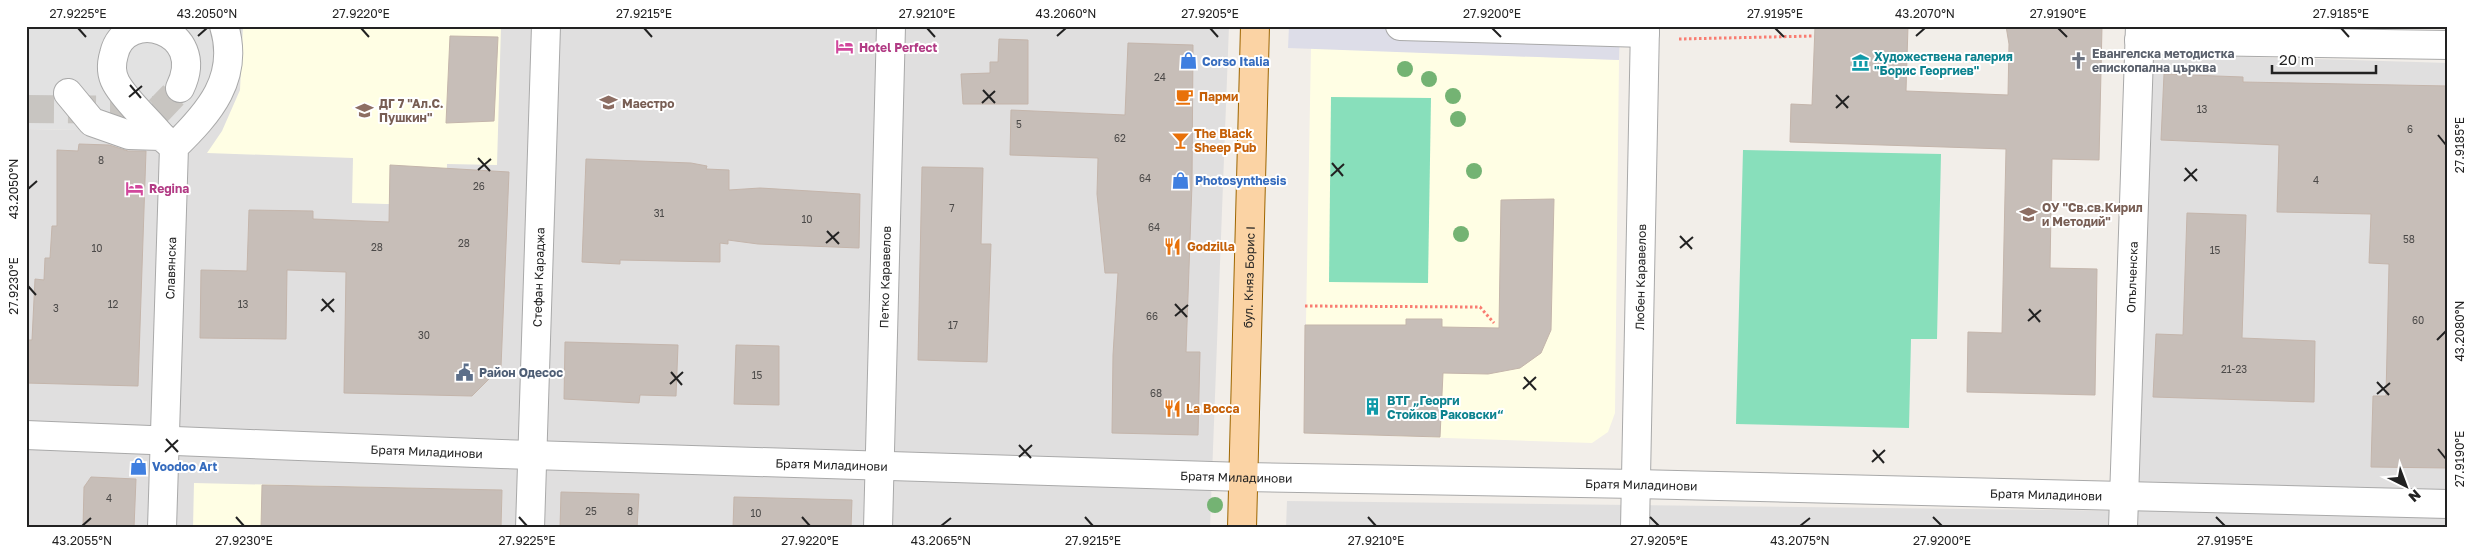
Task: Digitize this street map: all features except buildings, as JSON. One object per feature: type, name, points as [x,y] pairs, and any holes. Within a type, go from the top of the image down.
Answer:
[{"type":"main road","name":"бул. Княз Борис I","points":[[1242,528],[1255,26]]},
{"type":"street","points":[[68,93],[92,122],[129,135],[168,142],[190,131],[218,97],[228,74],[229,49],[224,26]]},
{"type":"street","name":"Стефан Караджа","points":[[530,528],[546,26]]},
{"type":"street","name":"Петко Каравелов","points":[[878,528],[891,26]]},
{"type":"street","points":[[1400,26],[1645,29]]},
{"type":"street","points":[[168,142],[117,85],[114,79],[112,61],[115,49],[122,39],[132,32],[143,28],[156,28],[168,32],[178,40],[184,51],[187,64],[180,88]]},
{"type":"street","name":"Любен Каравелов","points":[[1634,528],[1645,29]]},
{"type":"street","points":[[2139,33],[2448,46]]},
{"type":"street","name":"Опълченска","points":[[2123,528],[2123,474],[2139,33]]},
{"type":"street","name":"Славянска","points":[[162,528],[165,441],[168,142]]},
{"type":"street","name":"Братя Миладинови","points":[[26,435],[532,455],[1244,477],[1636,484],[2448,504]]},
{"type":"path","points":[[1679,39],[1814,36]]},
{"type":"path","points":[[1305,306],[1480,307],[1494,323]]},
{"type":"shaded area","points":[[26,26],[224,26],[229,49],[174,147],[78,130],[26,129]]},
{"type":"shaded area","points":[[224,26],[1229,26],[1210,528],[26,528],[26,129],[78,130],[149,143]]},
{"type":"shaded area","name":"ДГ 7 \"Ал.С. Пушкин\"","points":[[243,26],[501,26],[497,165],[447,164],[446,195],[421,205],[352,203],[353,158],[207,153],[222,131],[240,90]]},
{"type":"shaded area","points":[[1289,26],[1620,26],[1619,60],[1288,48]]},
{"type":"shaded area","points":[[1311,48],[1619,60],[1615,413],[1608,432],[1592,443],[1304,433]]},
{"type":"shaded area","points":[[2149,54],[2448,63],[2448,528],[1286,528],[1287,501],[2135,511]]},
{"type":"shaded area","points":[[194,483],[502,490],[501,528],[193,528]]},
{"type":"green space","points":[[1331,97],[1431,98],[1428,283],[1329,282]]},
{"type":"green space","points":[[1743,150],[1941,154],[1937,339],[1911,339],[1909,428],[1736,424]]},
{"type":"tunnel","points":[[26,109],[159,110],[180,88]]},
{"type":"place","name":"Hotel Perfect","points":[[845,47]]},
{"type":"place","name":"Евангелска методистка епископална църква","points":[[2078,60]]},
{"type":"place","name":"Corso Italia","points":[[1188,61]]},
{"type":"place","name":"Художествена галерия \"Борис Георгиев\"","points":[[1860,63]]},
{"type":"place","name":"Парми","points":[[1185,96]]},
{"type":"place","name":"Маестро","points":[[608,103]]},
{"type":"place","name":"ДГ 7 \"Ал.С. Пушкин\"","points":[[365,110]]},
{"type":"place","name":"The Black Sheep Pub","points":[[1180,140]]},
{"type":"place","name":"Photosynthesis","points":[[1181,180]]},
{"type":"place","name":"Regina","points":[[135,188]]},
{"type":"place","name":"ОУ \"Св.св.Кирил и Методий\"","points":[[2028,214]]},
{"type":"place","name":"Godzilla","points":[[1173,246]]},
{"type":"place","name":"Район Одесос","points":[[465,372]]},
{"type":"place","name":"ВТГ „Георги Стойков Раковски“","points":[[1373,407]]},
{"type":"place","name":"La Bocca","points":[[1172,408]]},
{"type":"place","name":"Voodoo Art","points":[[138,466]]}]
